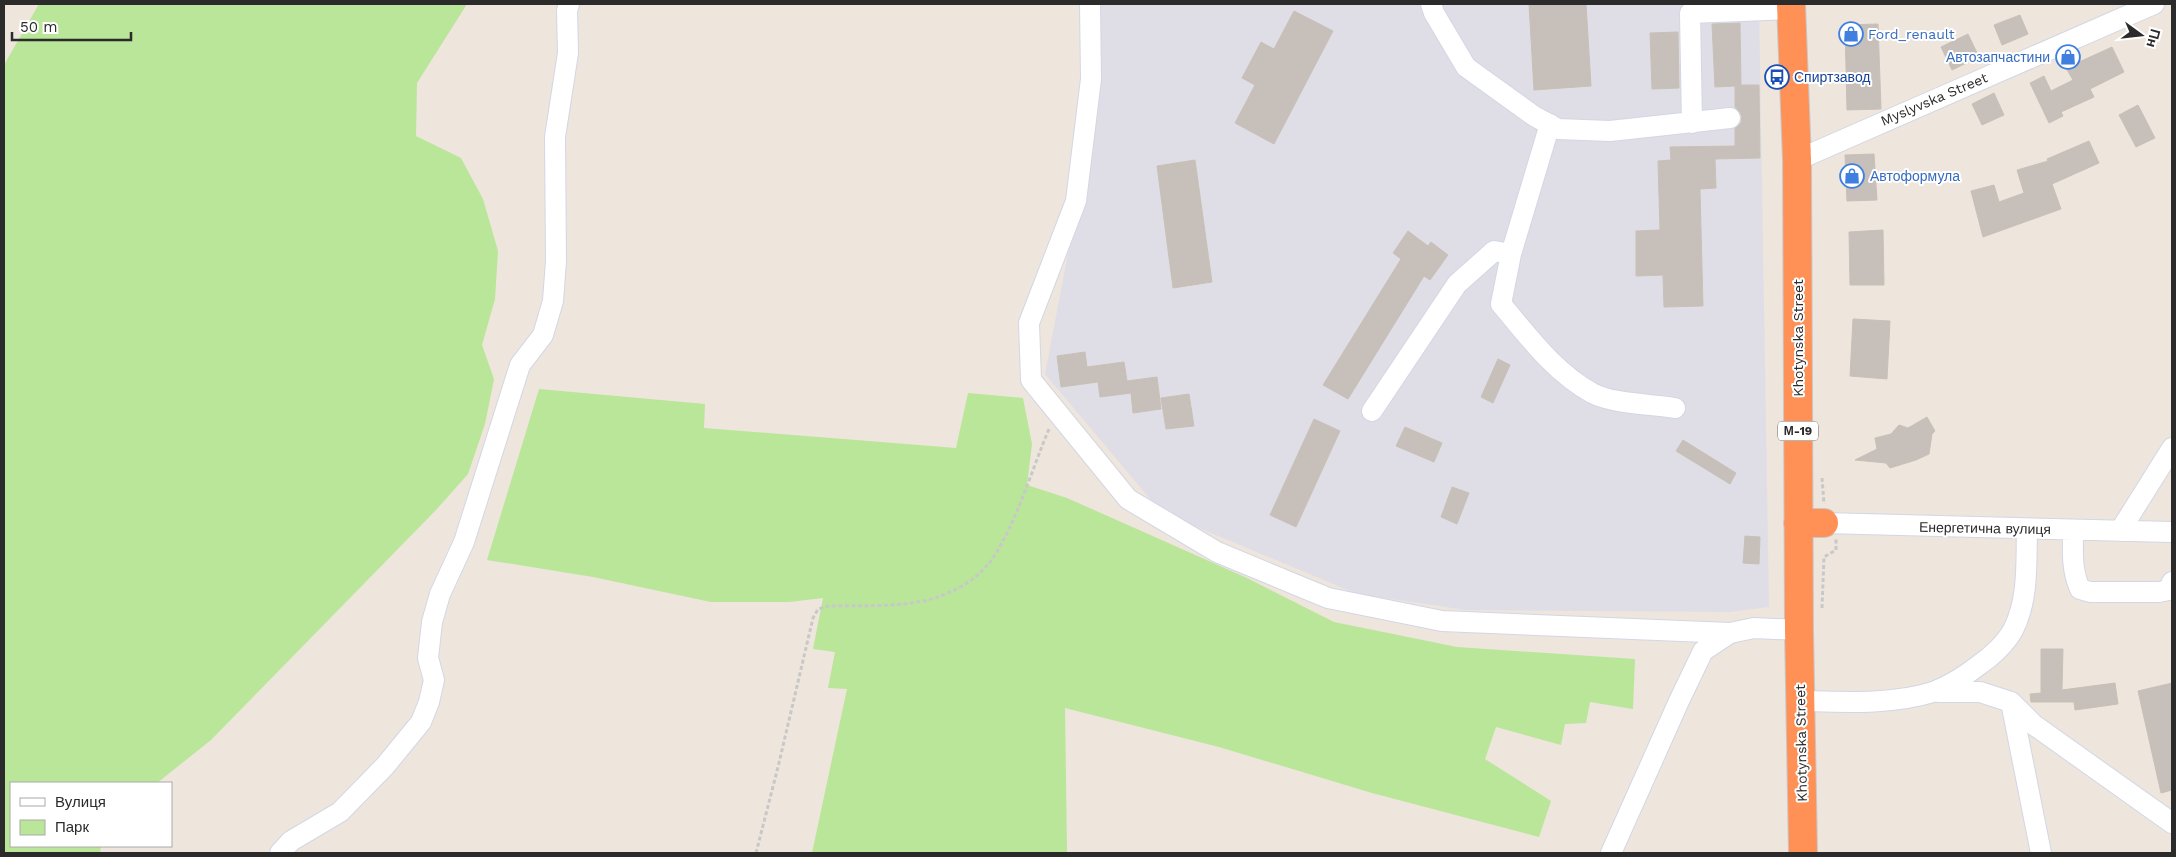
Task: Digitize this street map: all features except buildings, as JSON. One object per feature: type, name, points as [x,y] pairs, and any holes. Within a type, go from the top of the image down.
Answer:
[{"type":"highway","name":"Khotynska Street","points":[[1788,5],[1797,160],[1811,523],[1799,630],[1803,853]]},
{"type":"street","points":[[280,853],[291,841],[340,812],[385,766],[421,722],[430,702],[434,680],[428,658],[432,622],[440,594],[464,542],[520,365],[544,335],[553,301],[556,261],[555,137],[568,54],[567,11],[569,4]]},
{"type":"street","points":[[1090,4],[1091,79],[1076,201],[1029,323],[1031,380],[1128,500],[1217,552],[1328,598],[1442,621],[1730,633],[1754,628],[1799,630]]},
{"type":"street","points":[[1431,4],[1434,13],[1466,67],[1534,116],[1558,128],[1610,131],[1730,118]]},
{"type":"street","name":"Myslyvska Street","points":[[1797,160],[2154,4]]},
{"type":"street","points":[[1692,123],[1690,13],[1788,5]]},
{"type":"street","points":[[1550,124],[1510,254],[1501,304],[1548,360],[1593,393],[1618,400],[1675,408]]},
{"type":"street","points":[[1372,411],[1457,284],[1494,251],[1510,254]]},
{"type":"street","points":[[2120,531],[2172,448]]},
{"type":"street","name":"Енергетична вулиця","points":[[1811,523],[2172,532]]},
{"type":"street","points":[[1933,692],[1963,677],[1990,657],[2013,631],[2025,593],[2026,529]]},
{"type":"street","points":[[2073,530],[2072,562],[2075,578],[2080,589],[2090,592],[2159,592],[2169,590],[2172,582]]},
{"type":"street","points":[[1611,853],[1703,651],[1730,633]]},
{"type":"street","points":[[1800,701],[1861,702],[1897,699],[1933,692],[1980,692],[2011,702],[2034,725],[2172,823]]},
{"type":"street","points":[[2011,702],[2041,853]]},
{"type":"path","points":[[756,853],[813,618],[818,610],[829,606],[899,604],[935,598],[961,586],[981,572],[1000,547],[1056,412]]},
{"type":"shaded area","points":[[1097,4],[1759,4],[1769,607],[1730,612],[1466,610],[1357,594],[1161,512],[1045,374],[1097,101]]},
{"type":"green space","points":[[39,4],[467,4],[417,83],[416,136],[461,158],[483,199],[498,251],[495,299],[482,345],[494,379],[485,424],[468,474],[436,510],[211,740],[158,782],[10,782],[10,847],[101,847],[100,853],[4,853],[4,65]]},
{"type":"green space","points":[[539,389],[705,404],[704,428],[956,448],[968,393],[1023,398],[1032,444],[1027,485],[1067,498],[1247,578],[1334,622],[1457,647],[1635,659],[1633,709],[1590,702],[1586,723],[1565,724],[1561,745],[1496,727],[1485,759],[1551,801],[1539,837],[1372,793],[1219,747],[1065,708],[1067,853],[812,853],[847,689],[828,688],[835,652],[813,649],[823,598],[789,602],[711,602],[593,577],[487,560]]},
{"type":"place","name":"Ford_renault","points":[[1851,34]]},
{"type":"place","name":"Автозапчастини","points":[[2068,57]]},
{"type":"place","name":"Спиртзавод","points":[[1777,77]]},
{"type":"place","name":"Автоформула","points":[[1852,176]]}]
